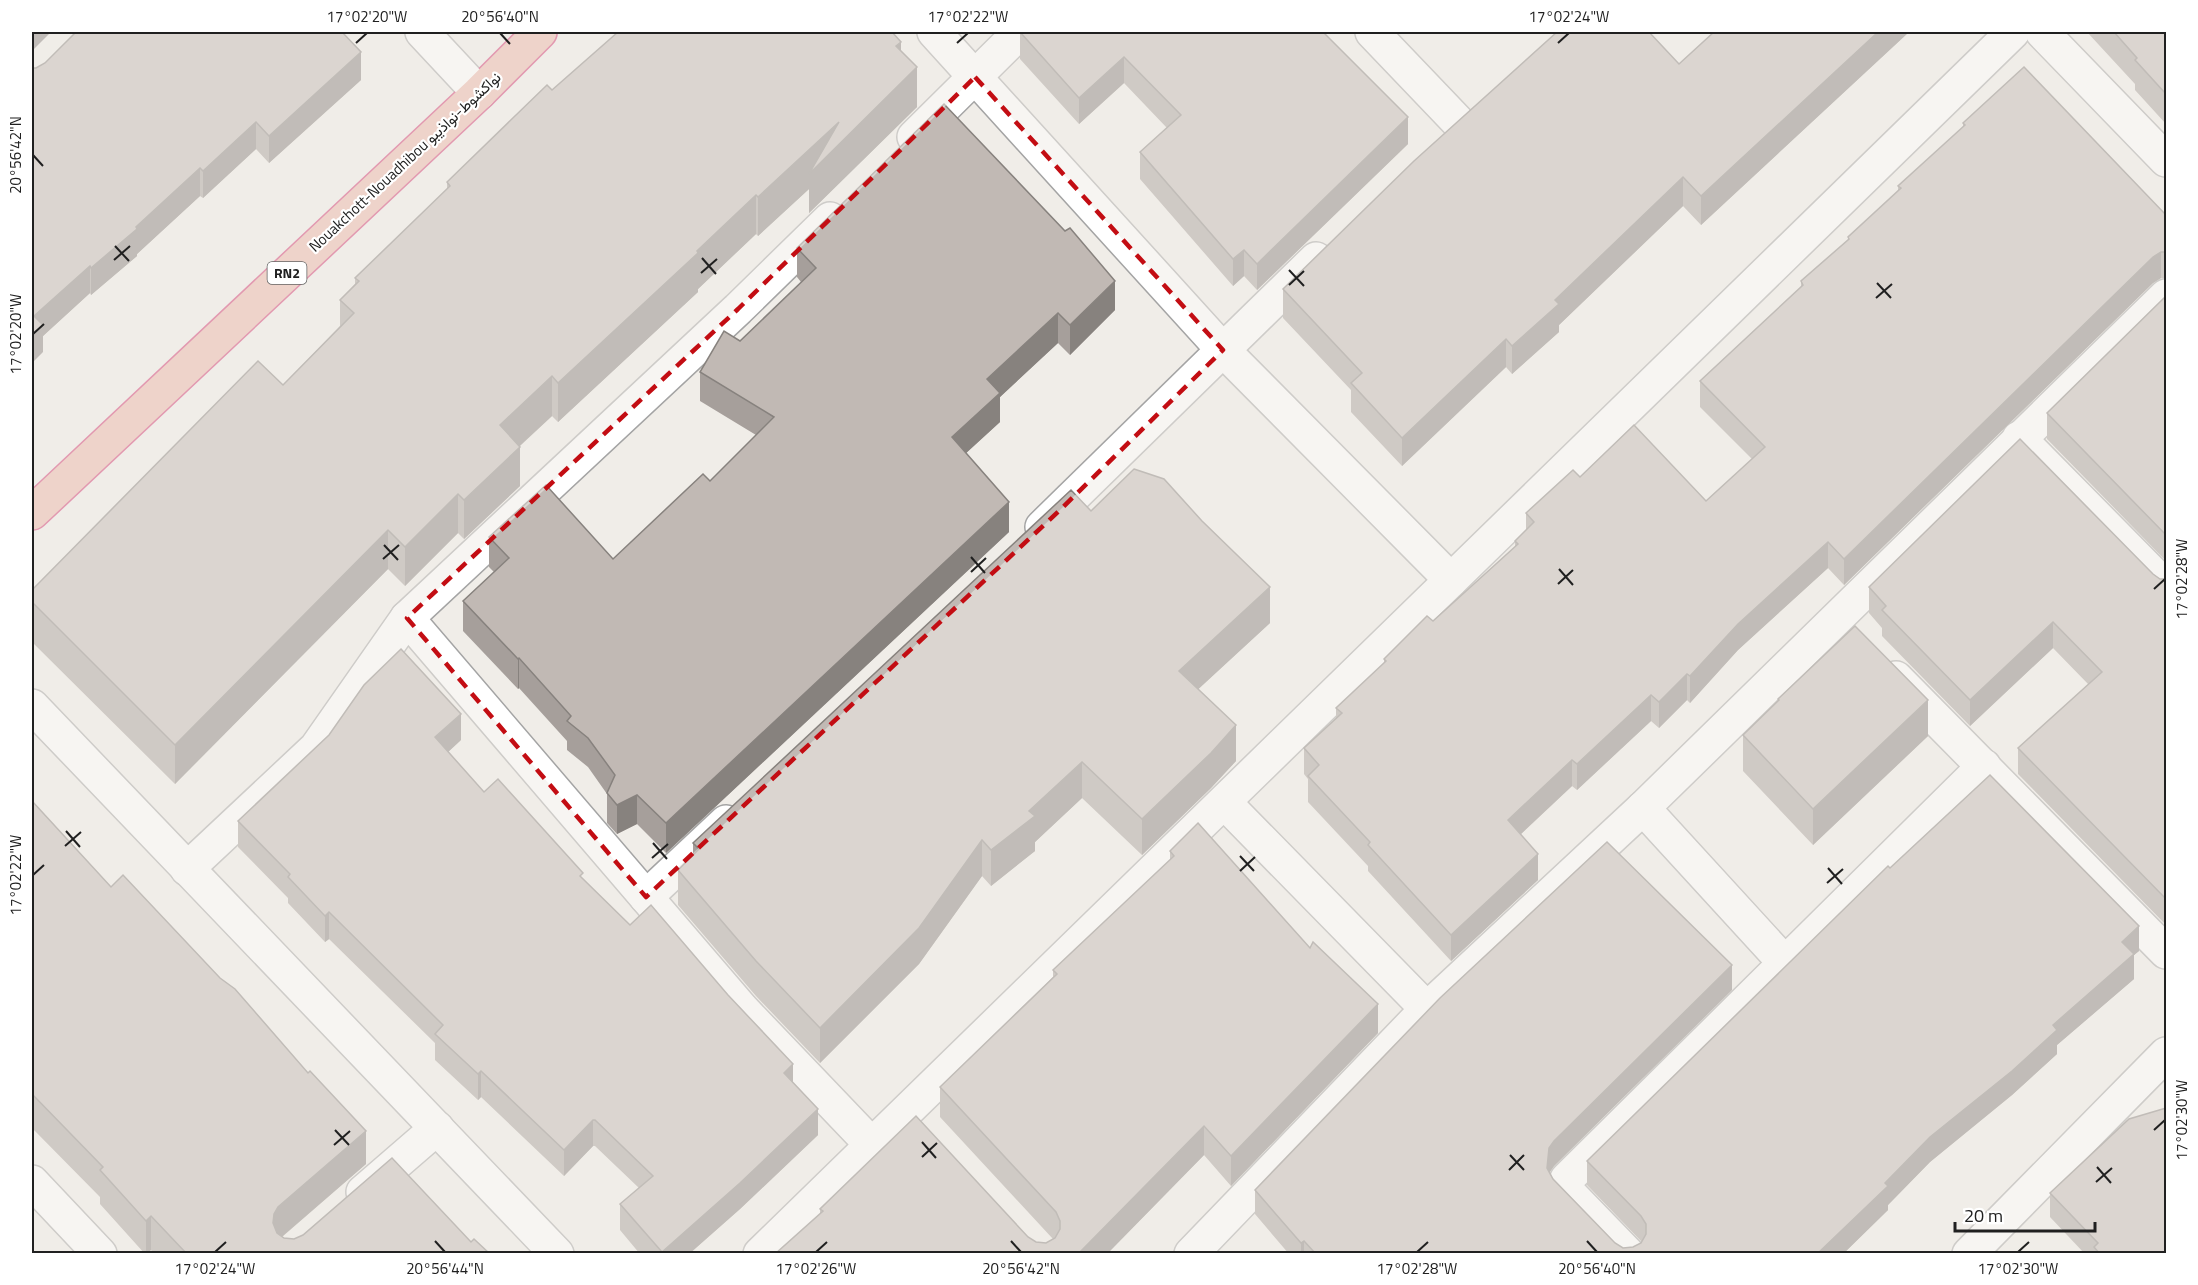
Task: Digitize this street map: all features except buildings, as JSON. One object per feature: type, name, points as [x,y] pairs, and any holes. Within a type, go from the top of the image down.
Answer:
[{"type":"highway","name":"Nouakchott-Nouadhibou نواكشوط-نواذيبو","points":[[32,513],[540,32]]},
{"type":"street","points":[[422,32],[478,93]]},
{"type":"street","points":[[934,32],[1223,350],[1451,580]]},
{"type":"street","points":[[890,160],[1020,32]]},
{"type":"street","points":[[1372,32],[1459,123]]},
{"type":"street","points":[[760,1254],[2013,32]]},
{"type":"street","points":[[2055,36],[2166,160]]},
{"type":"street","points":[[1434,146],[1484,100]]},
{"type":"street","points":[[188,869],[316,748],[407,618],[738,309],[848,201]]},
{"type":"street","points":[[1017,550],[1333,242]]},
{"type":"street","points":[[1191,1254],[1427,1009],[1643,808],[2166,296]]},
{"type":"street","points":[[2019,438],[2166,587]]},
{"type":"street","points":[[1837,617],[2166,952]]},
{"type":"street","points":[[407,618],[742,1009],[871,1144]]},
{"type":"street","points":[[32,706],[557,1254]]},
{"type":"street","points":[[1628,1254],[1566,1190],[1567,1179],[1984,766]]},
{"type":"street","points":[[646,897],[748,800]]},
{"type":"street","points":[[1224,802],[1427,1009]]},
{"type":"street","points":[[1643,808],[1785,963]]},
{"type":"street","points":[[1969,1254],[2166,1054]]},
{"type":"street","points":[[908,1109],[931,1134]]},
{"type":"street","points":[[337,1214],[437,1128]]},
{"type":"street","points":[[32,1182],[100,1254]]},
{"type":"highlighted area","points":[[975,77],[1223,350],[1060,510],[646,897],[407,618],[738,309]]}]
